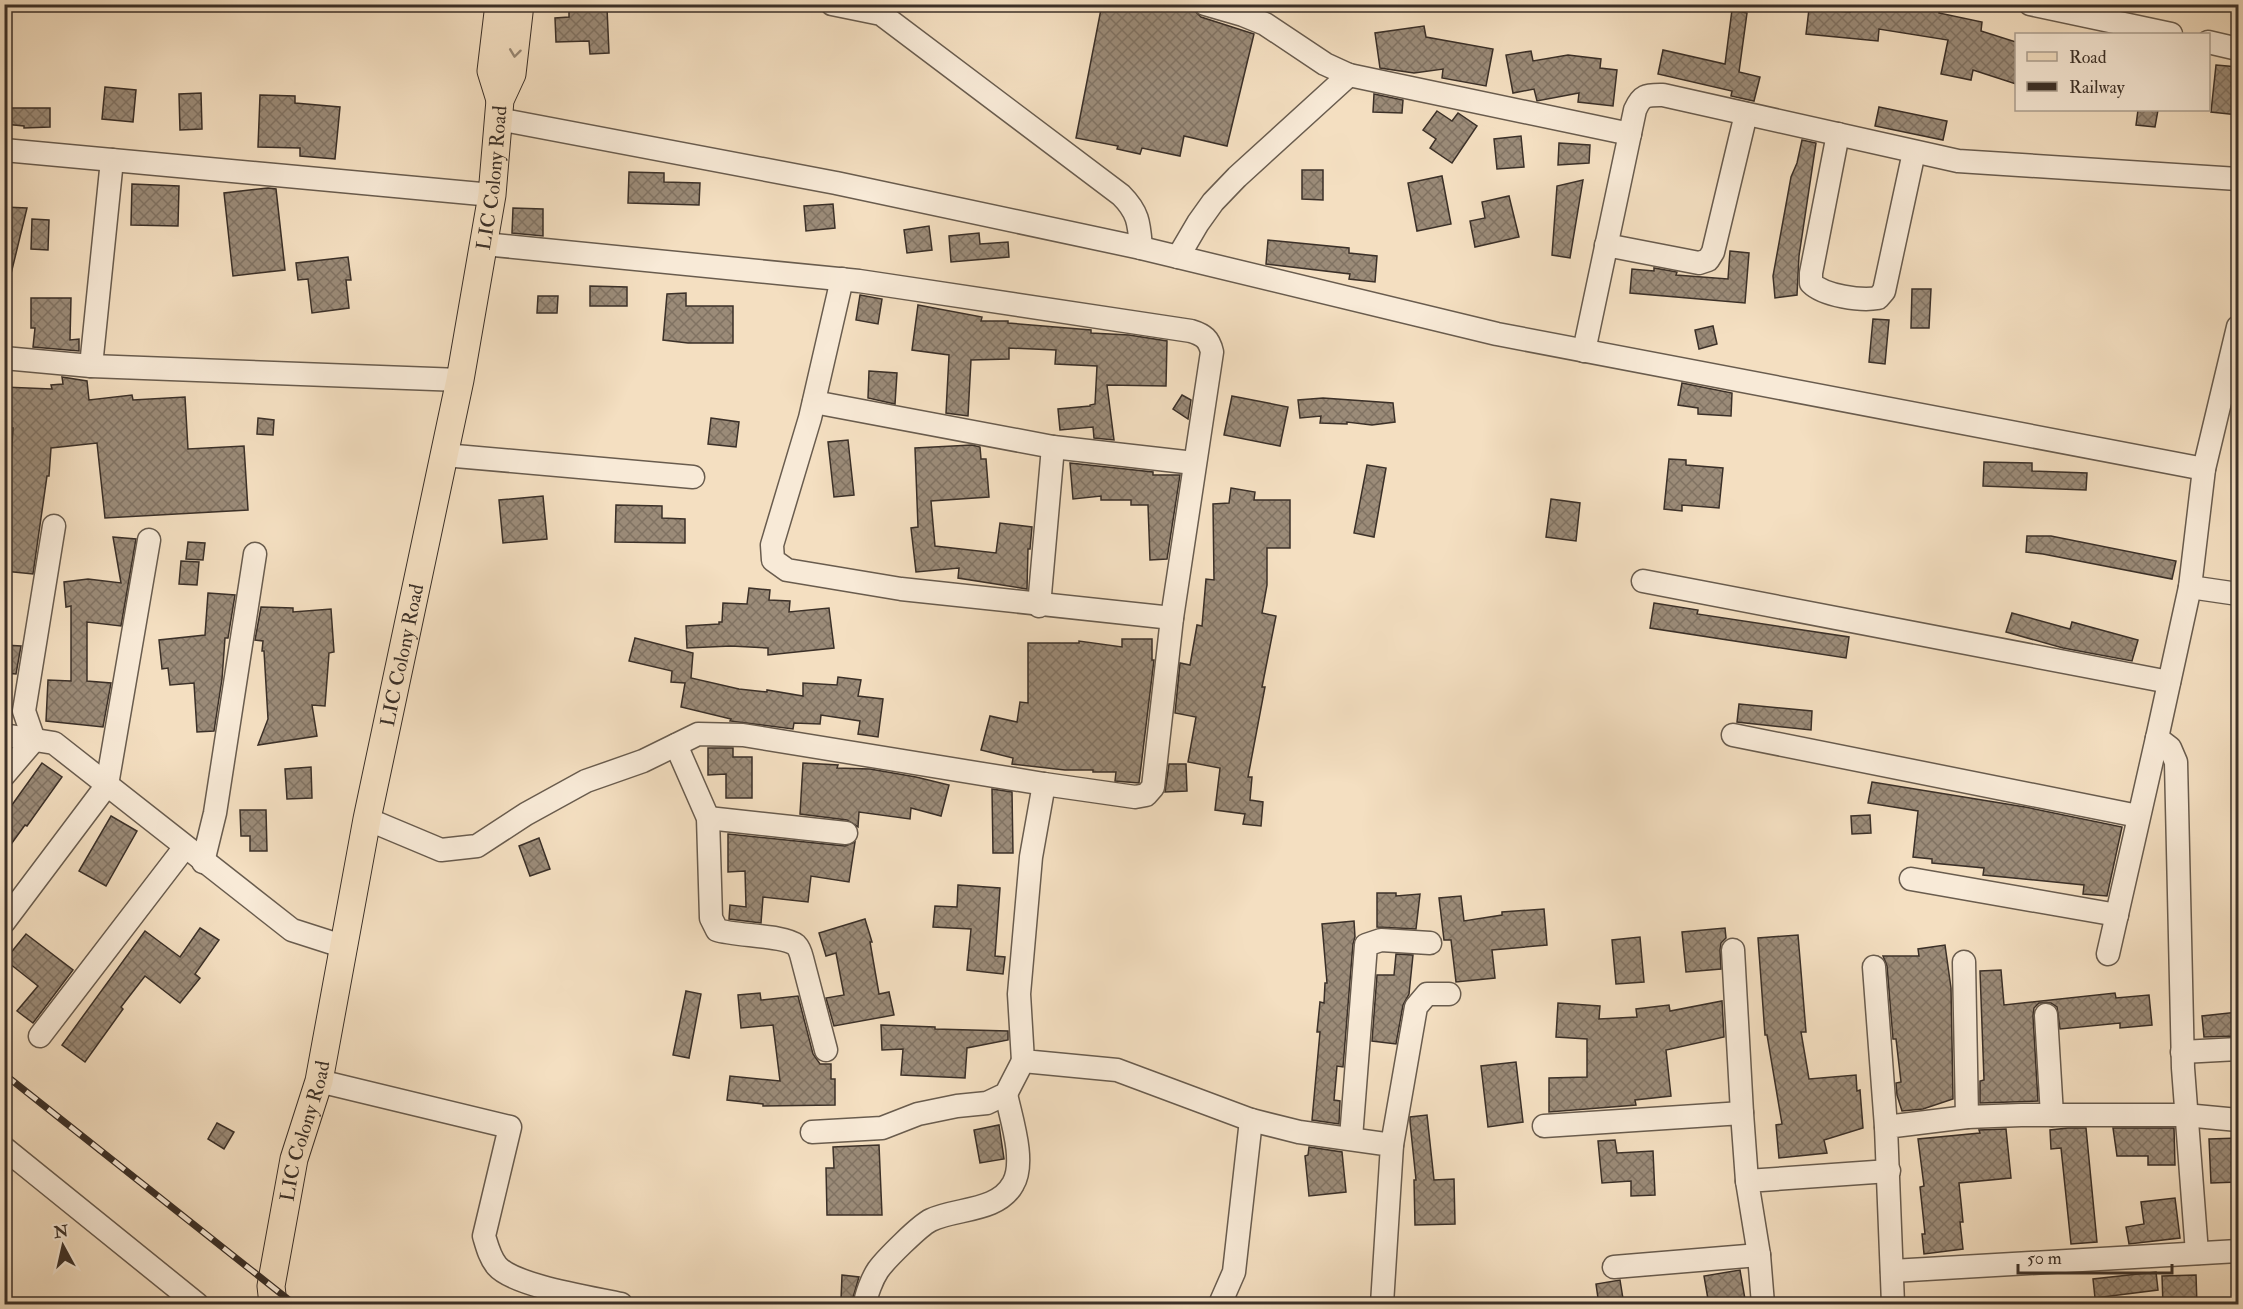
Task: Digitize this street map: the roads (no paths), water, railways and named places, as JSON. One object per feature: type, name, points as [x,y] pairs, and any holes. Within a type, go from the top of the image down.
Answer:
[{"type":"main road","points":[[499,4],[491,71],[499,109]]},
{"type":"main road","name":"LIC Colony Road","points":[[273,1305],[271,1287],[294,1159],[319,1081],[367,819],[460,380],[492,195],[499,109],[512,75],[520,4]]},
{"type":"street","points":[[832,4],[881,14],[1121,195],[1134,208],[1139,223],[1141,249]]},
{"type":"street","points":[[1205,4],[1265,24],[1325,64],[1348,75],[1630,134]]},
{"type":"street","points":[[2030,4],[2101,12],[2168,33]]},
{"type":"street","points":[[2210,42],[2238,49]]},
{"type":"street","points":[[1178,257],[1213,202],[1348,75]]},
{"type":"street","points":[[1584,351],[1630,134],[1639,100],[1648,95],[1663,95],[1958,161],[2238,179]]},
{"type":"street","points":[[499,109],[1178,257],[1497,334],[2204,469]]},
{"type":"street","points":[[1606,245],[1699,263],[1708,260],[1713,252],[1746,114]]},
{"type":"street","points":[[1838,134],[1811,273],[1811,283],[1825,292],[1869,300],[1878,298],[1884,291],[1914,152]]},
{"type":"street","points":[[4,150],[492,195]]},
{"type":"street","points":[[91,366],[112,160]]},
{"type":"street","points":[[367,819],[441,850],[477,846],[526,814],[586,781],[643,761],[698,734],[743,735],[1135,797],[1146,795],[1153,787],[1172,618],[1212,352],[1210,343],[1203,335],[1191,331],[842,279],[484,244]]},
{"type":"street","points":[[842,279],[814,402],[772,545],[774,560],[788,570],[901,589],[1039,606],[1172,618]]},
{"type":"street","points":[[2108,954],[2190,587],[2204,469],[2238,327]]},
{"type":"street","points":[[4,358],[91,366],[460,380]]},
{"type":"street","points":[[814,402],[1053,447],[1194,464]]},
{"type":"street","points":[[1039,606],[1053,447]]},
{"type":"street","points":[[444,455],[693,477]]},
{"type":"street","points":[[34,740],[24,711],[54,526]]},
{"type":"street","points":[[4,922],[107,785],[149,540]]},
{"type":"street","points":[[203,862],[215,813],[255,554]]},
{"type":"street","points":[[1643,581],[2169,682]]},
{"type":"street","points":[[2190,587],[2238,594]]},
{"type":"street","points":[[4,735],[54,743],[292,930],[345,947]]},
{"type":"street","points":[[1733,735],[2138,816]]},
{"type":"street","points":[[2157,738],[2170,747],[2176,762],[2182,1052],[2197,1253]]},
{"type":"street","points":[[4,776],[34,740]]},
{"type":"street","points":[[676,745],[708,818],[711,918],[717,930],[729,934],[788,941],[797,946],[826,1050]]},
{"type":"street","points":[[812,1132],[882,1128],[918,1114],[987,1103],[1006,1094],[1023,1061],[1019,994],[1031,857],[1044,784]]},
{"type":"street","points":[[708,818],[846,833]]},
{"type":"street","points":[[39,1036],[184,847]]},
{"type":"street","points":[[1911,879],[2117,915]]},
{"type":"street","points":[[1351,1138],[1366,945],[1381,940],[1430,943]]},
{"type":"street","points":[[1734,950],[1742,1113],[1763,1305]]},
{"type":"street","points":[[1964,962],[1967,1117]]},
{"type":"street","points":[[1874,967],[1889,1171],[1893,1305]]},
{"type":"street","points":[[1382,1305],[1392,1145],[1416,1007],[1427,994],[1449,994]]},
{"type":"street","points":[[2046,1015],[2052,1115]]},
{"type":"street","points":[[2182,1052],[2238,1049]]},
{"type":"street","points":[[1023,1061],[1117,1070],[1251,1120],[1299,1132],[1392,1145]]},
{"type":"street","points":[[319,1081],[510,1127],[484,1236],[489,1252],[498,1268],[522,1282],[621,1305]]},
{"type":"street","points":[[865,1305],[877,1271],[930,1220],[1002,1197],[1013,1185],[1018,1170],[1017,1148],[1006,1094]]},
{"type":"street","points":[[1544,1126],[1742,1113]]},
{"type":"street","points":[[1886,1127],[1967,1117],[2052,1115],[2185,1115],[2238,1120]]},
{"type":"street","points":[[1220,1305],[1234,1272],[1251,1120]]},
{"type":"street","points":[[4,1148],[197,1305]]},
{"type":"street","points":[[1748,1181],[1889,1171]]},
{"type":"street","points":[[1892,1270],[2238,1251]]},
{"type":"street","points":[[1614,1267],[1759,1255]]},
{"type":"railway","points":[[4,1074],[294,1304]]}]
